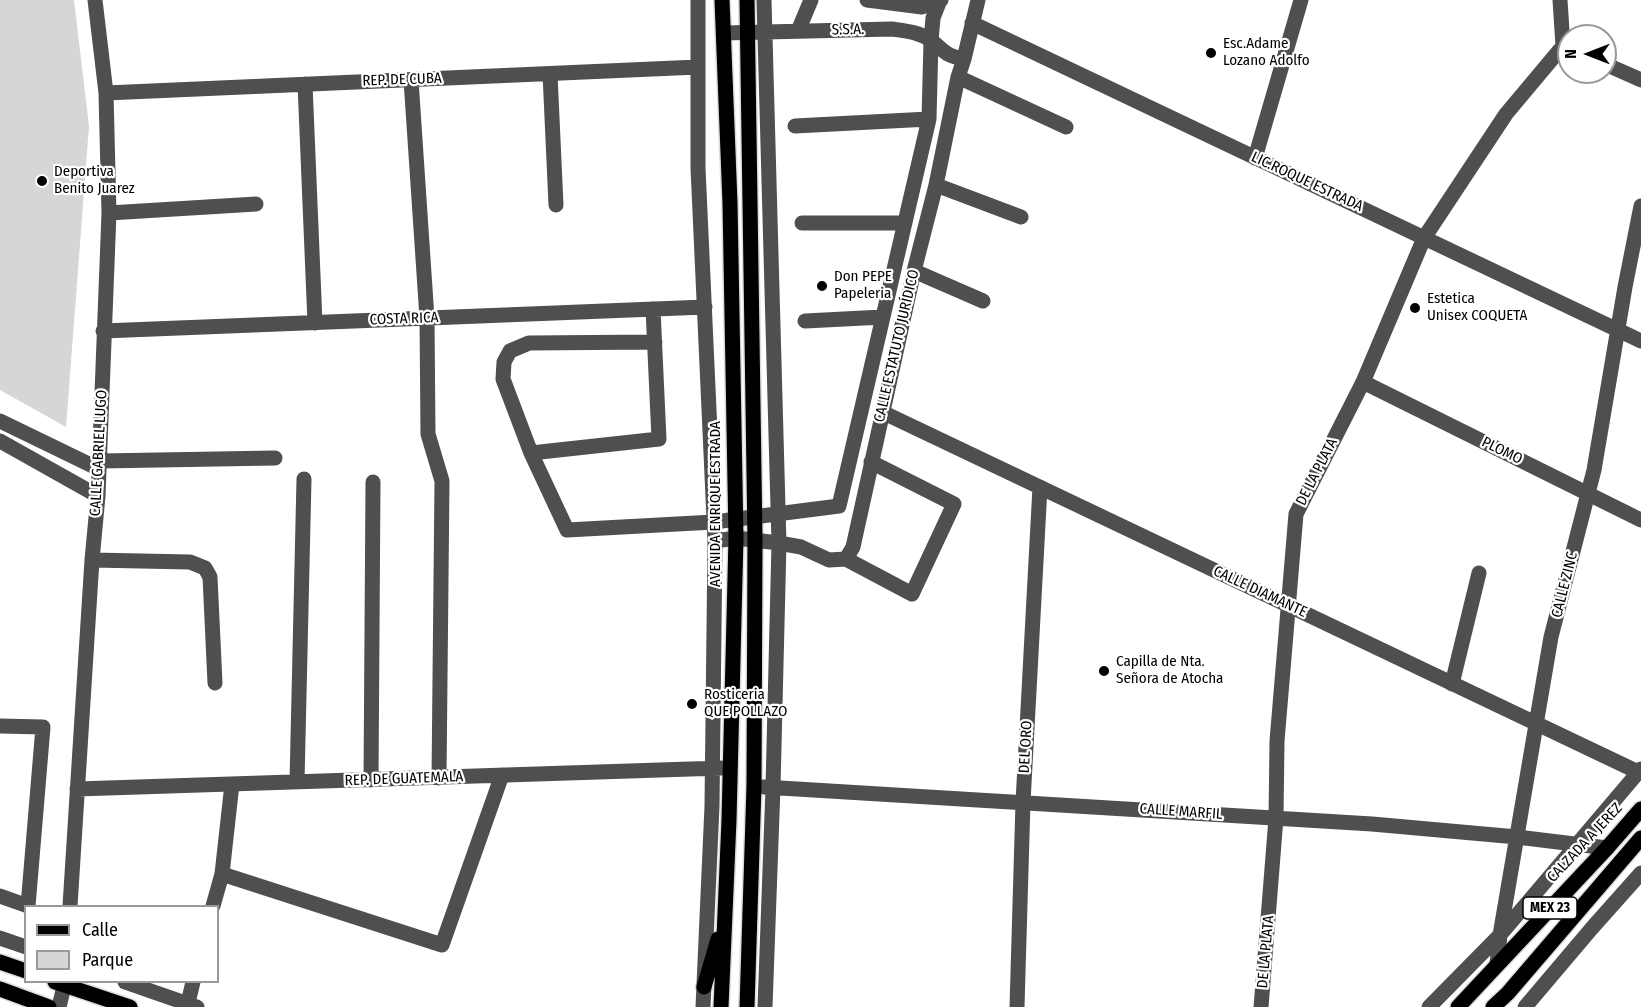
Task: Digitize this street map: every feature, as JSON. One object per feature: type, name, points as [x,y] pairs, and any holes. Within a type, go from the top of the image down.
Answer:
[{"type":"main road","name":"AVENIDA ENRIQUE ESTRADA","points":[[721,1007],[736,538],[730,203],[722,0]]},
{"type":"main road","points":[[747,0],[755,517],[754,786],[747,1007]]},
{"type":"main road","name":"CALZADA A JEREZ","points":[[1458,1007],[1641,809]]},
{"type":"main road","name":"MEX 23","points":[[1493,1007],[1508,1000],[1641,838]]},
{"type":"main road","points":[[704,987],[725,916]]},
{"type":"main road","points":[[0,962],[24,970]]},
{"type":"main road","points":[[62,983],[130,1007]]},
{"type":"main road","points":[[0,990],[49,1007]]},
{"type":"street","name":"CALLE GABRIEL LUGO","points":[[70,905],[98,496],[109,213],[106,93],[95,0]]},
{"type":"street","points":[[698,0],[698,168],[715,541],[712,769],[704,1007]]},
{"type":"street","points":[[764,0],[778,514],[773,787],[765,1007]]},
{"type":"street","points":[[798,31],[811,0]]},
{"type":"street","name":"S.S.A.","points":[[867,0],[922,7],[940,0]]},
{"type":"street","name":"CALLE ESTATUTO JURÍDICO","points":[[839,506],[929,119],[933,18],[940,0]]},
{"type":"street","name":"CALLE ESTATUTO JURÍDICO","points":[[846,560],[853,547],[914,271],[936,185],[958,77],[978,0]]},
{"type":"street","name":"DE LA PLATA","points":[[1560,0],[1563,24]]},
{"type":"street","points":[[1255,158],[1296,1]]},
{"type":"street","name":"LIC.ROQUE ESTRADA","points":[[972,23],[1641,341]]},
{"type":"street","name":"S.S.A.","points":[[724,33],[892,29],[916,33],[952,57],[964,59]]},
{"type":"street","name":"DE LA PLATA","points":[[1261,1007],[1276,818],[1277,741],[1296,514],[1363,382],[1424,238],[1506,114],[1557,57]]},
{"type":"street","name":"REP. DE CUBA","points":[[106,93],[698,68]]},
{"type":"street","points":[[1617,69],[1641,80]]},
{"type":"street","points":[[550,74],[556,205]]},
{"type":"street","points":[[958,77],[1066,127]]},
{"type":"street","points":[[411,80],[427,318],[428,434],[442,481],[439,778]]},
{"type":"street","points":[[305,84],[315,322]]},
{"type":"street","points":[[795,126],[929,119]]},
{"type":"street","points":[[936,185],[1021,217]]},
{"type":"street","points":[[109,213],[255,204]]},
{"type":"street","name":"CALLE ZINC","points":[[1497,964],[1551,637],[1594,470],[1617,330],[1641,206]]},
{"type":"street","points":[[802,223],[905,223]]},
{"type":"street","points":[[914,271],[983,301]]},
{"type":"street","name":"COSTA RICA","points":[[103,331],[705,307]]},
{"type":"street","points":[[531,453],[659,440],[653,309]]},
{"type":"street","points":[[805,321],[884,317]]},
{"type":"street","points":[[655,342],[529,343],[510,351],[504,362],[503,379],[531,453],[567,530],[714,522],[839,506],[860,513]]},
{"type":"street","name":"PLOMO","points":[[1363,382],[1641,520]]},
{"type":"street","name":"CALLE DIAMANTE","points":[[882,412],[1452,684],[1640,770]]},
{"type":"street","points":[[0,421],[99,465],[275,458]]},
{"type":"street","points":[[0,441],[98,496]]},
{"type":"street","points":[[715,541],[736,538],[801,547],[829,560],[846,560],[912,594],[954,504],[871,462]]},
{"type":"street","points":[[297,782],[303,479]]},
{"type":"street","points":[[371,780],[373,482]]},
{"type":"street","name":"DEL ORO","points":[[1017,1007],[1023,802],[1040,487]]},
{"type":"street","points":[[92,560],[190,562],[205,568],[210,578],[215,683]]},
{"type":"street","points":[[1452,684],[1479,573]]},
{"type":"street","points":[[755,644],[776,644]]},
{"type":"street","points":[[0,726],[43,727],[28,905]]},
{"type":"street","name":"REP. DE GUATEMALA","points":[[77,789],[730,768]]},
{"type":"street","points":[[1429,1007],[1500,935],[1640,770]]},
{"type":"street","points":[[222,874],[442,945],[502,775]]},
{"type":"street","points":[[213,905],[222,874],[232,784]]},
{"type":"street","name":"CALLE MARFIL","points":[[754,786],[1372,824],[1607,848]]},
{"type":"street","points":[[1526,1007],[1641,873]]},
{"type":"street","points":[[0,896],[25,905]]},
{"type":"street","points":[[0,938],[24,946]]},
{"type":"street","points":[[59,1007],[62,983]]},
{"type":"street","points":[[130,983],[190,1006],[193,983]]},
{"type":"green space","name":"Deportiva Benito Juarez","points":[[0,0],[74,0],[89,126],[66,427],[0,390]]},
{"type":"place","name":"Esc.Adame Lozano Adolfo","points":[[1211,53]]},
{"type":"place","name":"Deportiva Benito Juarez","points":[[42,181]]},
{"type":"place","name":"Don PEPE Papeleria","points":[[822,286]]},
{"type":"place","name":"Estetica Unisex COQUETA","points":[[1415,308]]},
{"type":"place","name":"Capilla de Nta. Señora de Atocha","points":[[1104,671]]},
{"type":"place","name":"Rosticeria QUE POLLAZO","points":[[692,704]]}]
